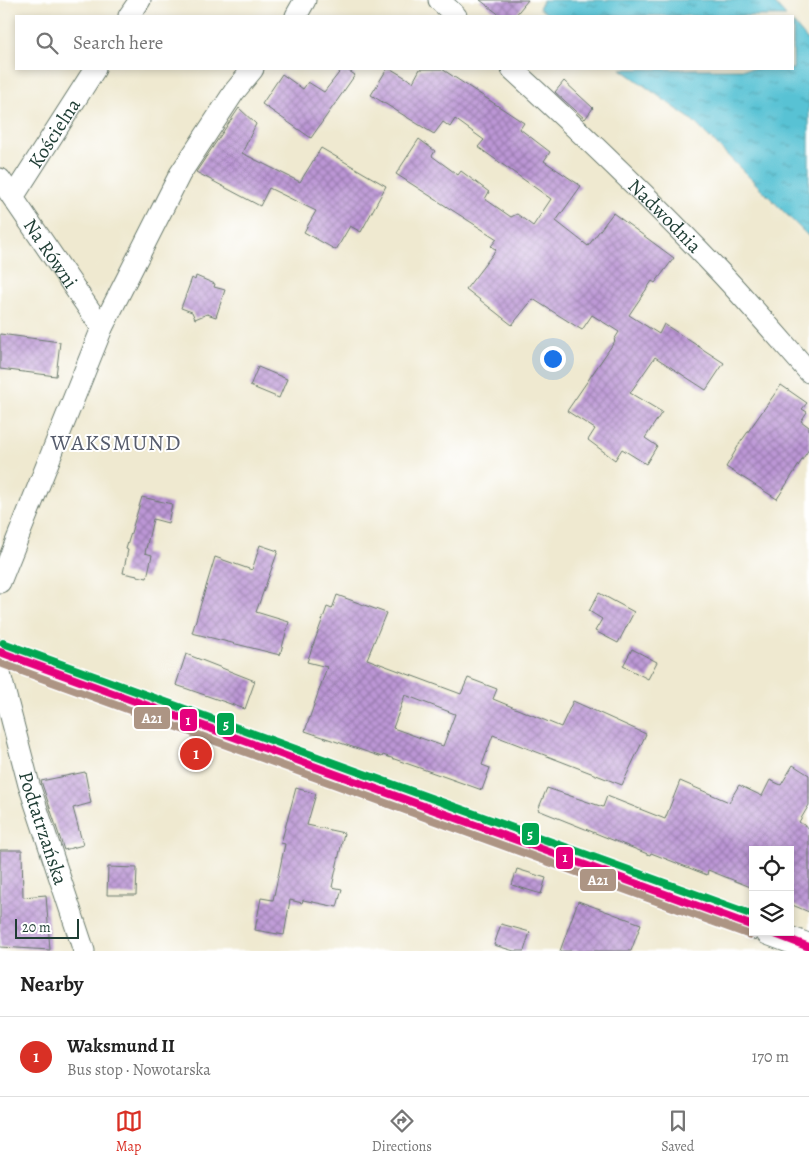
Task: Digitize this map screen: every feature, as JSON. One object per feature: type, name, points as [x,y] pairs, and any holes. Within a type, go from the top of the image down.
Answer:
[{"type":"street","points":[[130,15],[140,0]]},
{"type":"street","points":[[297,15],[306,0]]},
{"type":"street","points":[[439,0],[455,15]]},
{"type":"street","name":"Kościelna","points":[[13,197],[95,70]]},
{"type":"street","points":[[0,582],[102,328],[180,174],[234,92],[252,70]]},
{"type":"street","name":"Nadwodnia","points":[[513,70],[644,194],[719,271],[809,372]]},
{"type":"street","name":"Na Równi","points":[[0,179],[102,328]]},
{"type":"street","points":[[1,663],[749,925]]},
{"type":"street","name":"Podtatrzańska","points":[[1,663],[29,785],[84,951]]},
{"type":"street","points":[[780,936],[809,947]]},
{"type":"water","points":[[543,0],[772,0],[785,15],[549,15],[539,8]]},
{"type":"water","points":[[794,24],[809,42],[809,237],[692,120],[622,70],[794,70]]},
{"type":"building","points":[[480,0],[528,0],[516,15],[500,15]]},
{"type":"building","points":[[341,70],[348,70],[355,75],[311,138],[262,104],[282,74],[303,89],[308,82],[324,92]]},
{"type":"building","points":[[386,70],[393,70],[413,82],[419,70],[444,70],[524,123],[520,129],[550,152],[544,161],[581,186],[556,221],[588,246],[613,213],[674,258],[655,283],[652,281],[629,315],[659,334],[664,324],[724,363],[706,390],[655,357],[630,393],[662,412],[645,438],[657,446],[646,464],[622,449],[615,460],[588,440],[595,429],[567,411],[615,341],[619,332],[592,315],[582,330],[533,299],[512,325],[466,289],[496,250],[491,246],[497,239],[396,174],[419,139],[435,151],[432,156],[458,175],[461,171],[489,192],[485,199],[511,217],[517,214],[533,226],[551,199],[478,147],[484,140],[455,119],[450,127],[443,122],[434,134],[371,95]]},
{"type":"building","points":[[564,81],[593,108],[585,119],[555,92]]},
{"type":"building","points":[[239,108],[256,124],[242,153],[300,182],[321,148],[386,186],[361,232],[350,226],[336,250],[304,232],[316,211],[269,188],[260,206],[196,172]]},
{"type":"building","points":[[196,276],[215,284],[214,287],[225,290],[216,317],[207,314],[195,319],[192,312],[181,308],[192,278],[195,280]]},
{"type":"building","points":[[0,334],[60,342],[56,376],[0,369]]},
{"type":"building","points":[[258,367],[287,379],[279,398],[250,386]]},
{"type":"building","points":[[781,385],[807,403],[802,409],[807,412],[801,421],[809,427],[809,449],[777,499],[726,467],[740,443]]},
{"type":"building","points":[[142,497],[172,504],[168,523],[153,519],[145,553],[152,555],[147,578],[123,573],[128,550],[126,549]]},
{"type":"building","points":[[260,545],[278,551],[256,612],[289,622],[280,655],[192,633],[215,557],[252,570]]},
{"type":"building","points":[[599,593],[634,612],[618,643],[595,631],[602,619],[589,611]]},
{"type":"building","points":[[337,595],[386,613],[367,659],[461,694],[468,678],[497,689],[493,699],[561,727],[573,701],[646,734],[622,785],[493,735],[482,765],[490,768],[482,790],[383,755],[382,757],[305,731],[327,667],[307,662],[327,607],[332,609]],"holes":[[[405,695],[455,714],[443,746],[393,728]]]},
{"type":"building","points":[[632,649],[657,662],[648,679],[623,666]]},
{"type":"building","points":[[186,654],[255,681],[245,709],[176,685]]},
{"type":"building","points":[[793,765],[809,775],[809,805],[799,822],[809,828],[809,912],[794,906],[794,846],[749,846],[749,886],[708,870],[707,875],[651,853],[650,855],[538,810],[547,788],[603,807],[607,796],[665,819],[680,781],[729,802],[739,785],[762,796],[770,780],[781,785]]},
{"type":"building","points":[[85,772],[91,803],[73,808],[83,845],[64,850],[41,781]]},
{"type":"building","points":[[296,788],[316,794],[307,825],[344,833],[332,887],[342,889],[337,907],[303,900],[302,903],[290,900],[284,935],[255,930],[261,898],[273,900],[285,844],[281,843]]},
{"type":"building","points":[[0,850],[22,850],[23,897],[46,895],[50,950],[0,947]]},
{"type":"building","points":[[108,867],[137,868],[136,895],[107,895]]},
{"type":"building","points":[[517,869],[546,878],[541,894],[512,885]]},
{"type":"building","points":[[578,901],[641,924],[631,951],[560,951]]},
{"type":"building","points":[[501,924],[530,932],[524,951],[514,951],[494,945]]},
{"type":"transit line","name":"5","points":[[3,643],[749,914]]},
{"type":"transit line","name":"1","points":[[0,652],[749,925]]},
{"type":"transit line","name":"A21","points":[[0,663],[749,935]]},
{"type":"transit line","name":"1","points":[[780,936],[809,947]]},
{"type":"place","name":"Waksmund II","points":[[196,754]]},
{"type":"district","name":"WAKSMUND","points":[[116,442]]}]
